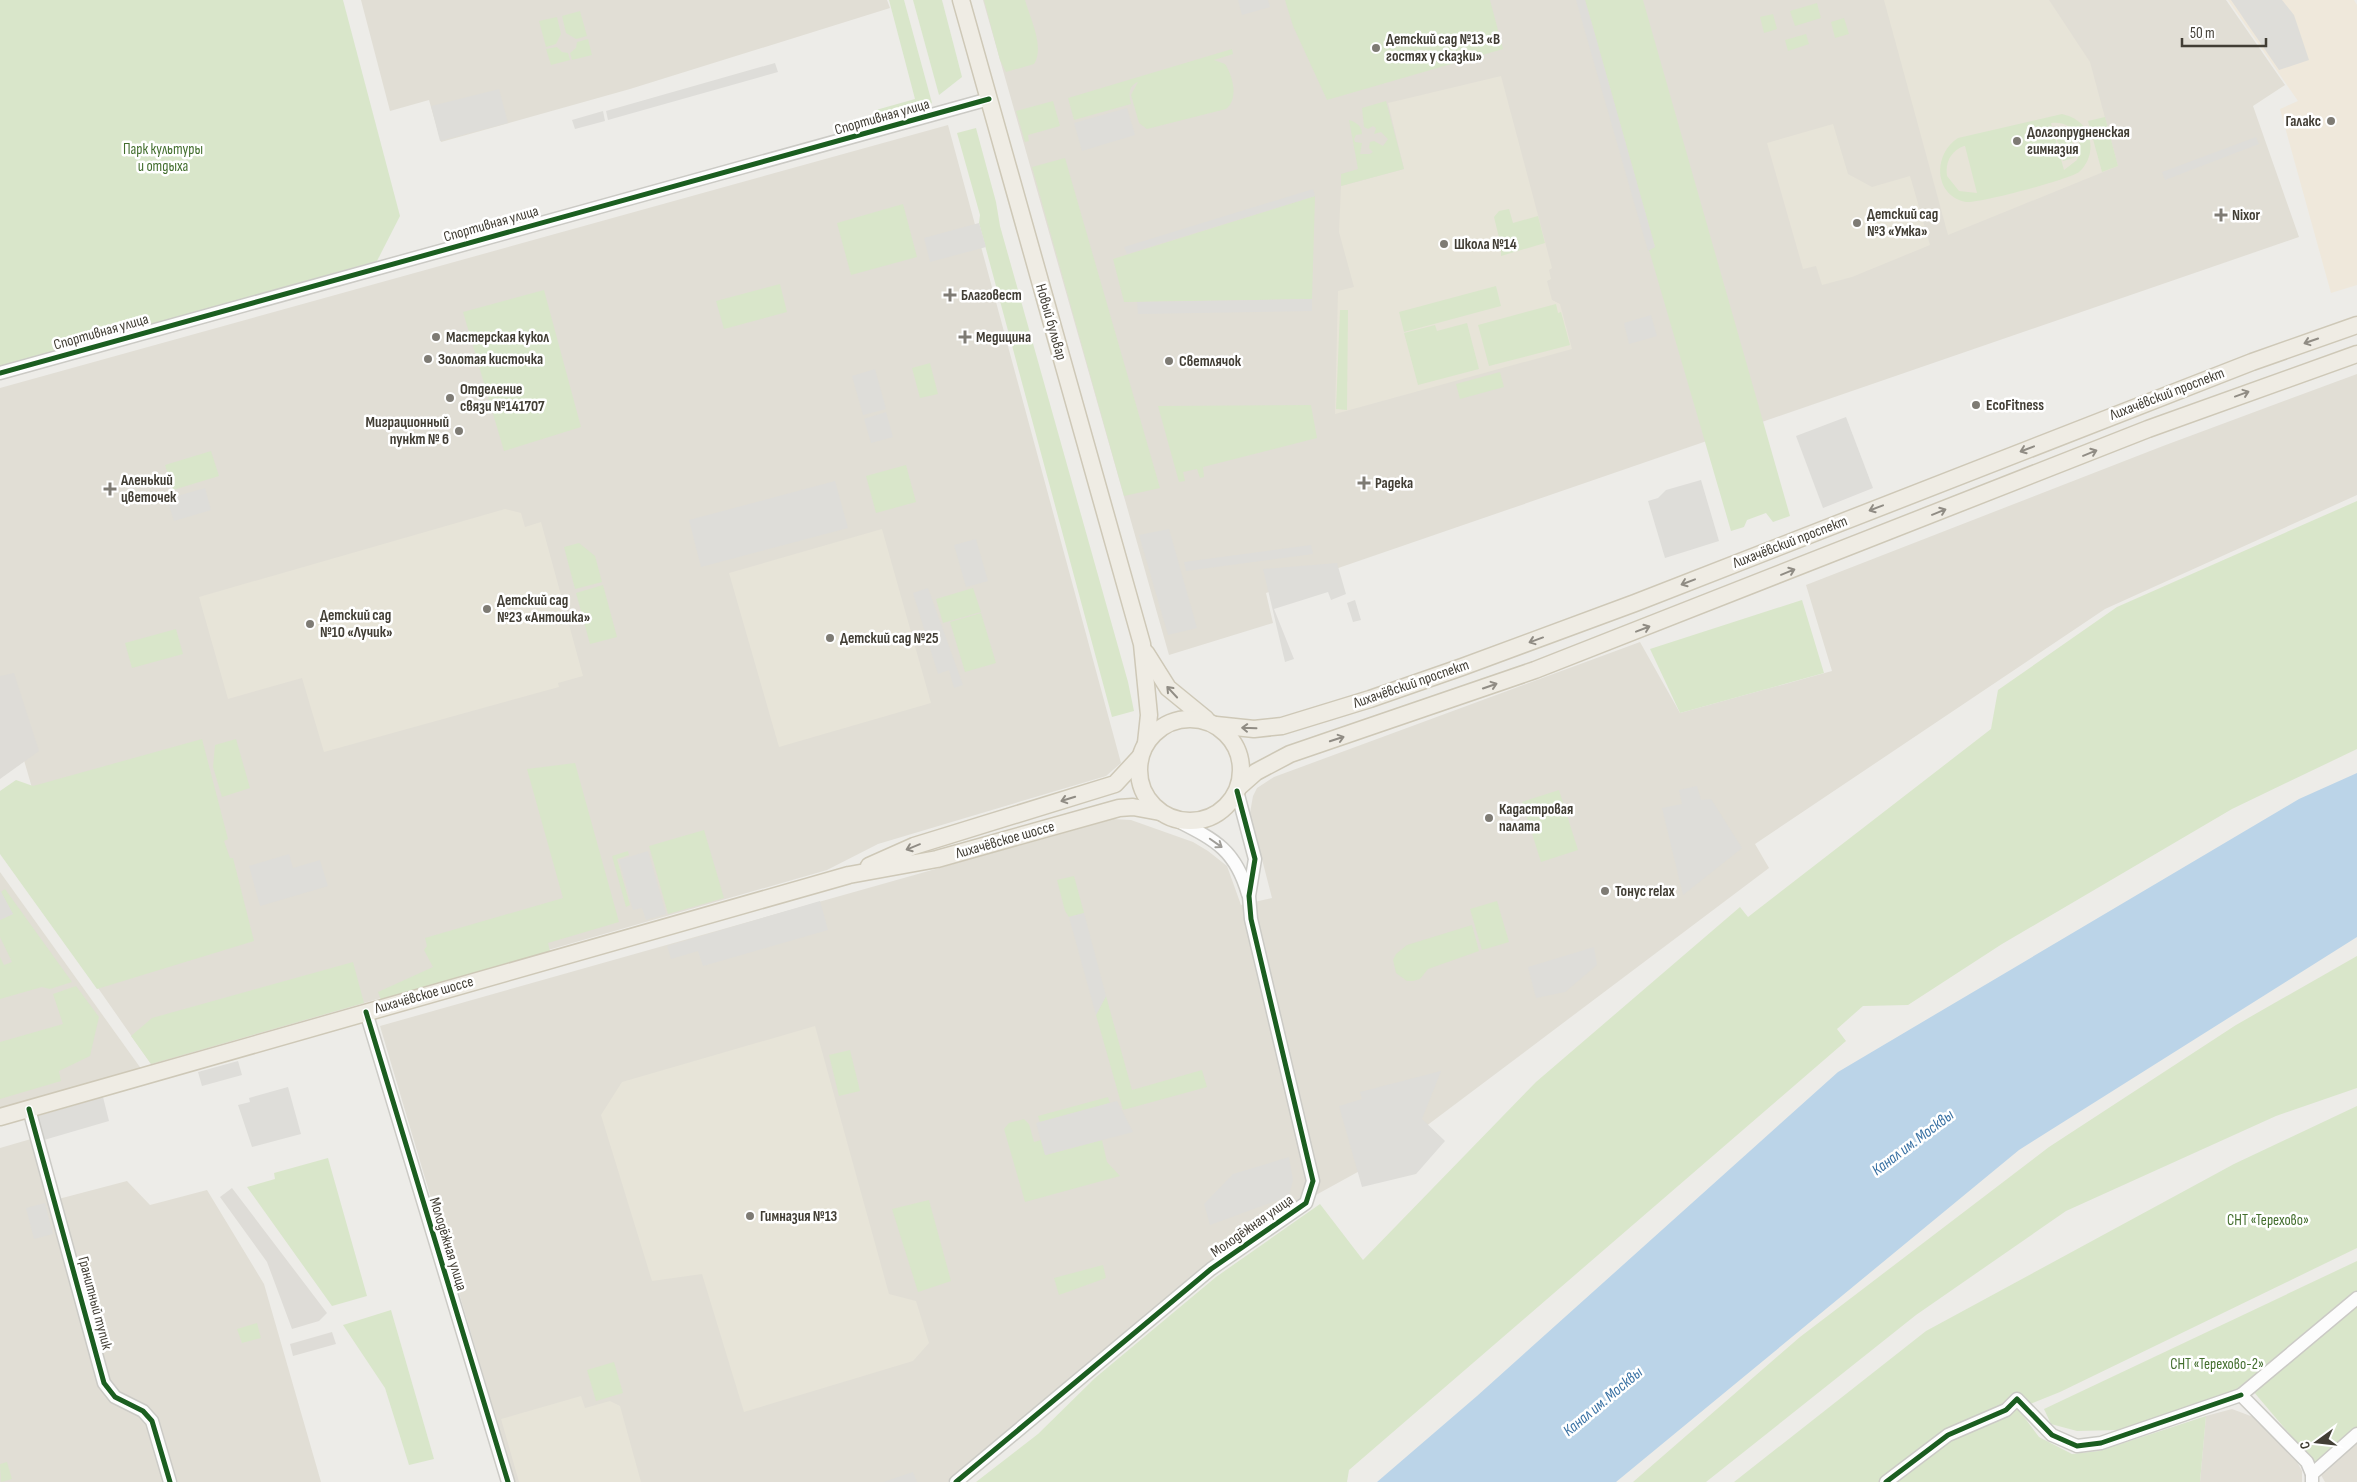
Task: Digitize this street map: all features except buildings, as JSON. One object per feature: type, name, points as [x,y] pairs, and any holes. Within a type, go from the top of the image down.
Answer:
[{"type":"main road","name":"Новый бульвар","points":[[961,0],[1142,644],[1149,715],[1143,750]]},
{"type":"main road","name":"Лихачёвский проспект","points":[[1143,750],[1153,733],[1174,720],[1198,718],[1213,724],[1254,729],[1282,726],[1435,676],[1644,599],[2252,362],[2357,325]]},
{"type":"main road","name":"Лихачёвский проспект","points":[[1167,815],[1195,821],[1216,814],[1228,804],[1238,789],[1256,772],[1290,754],[1535,670],[2148,430],[2357,354]]},
{"type":"main road","name":"Новый бульвар","points":[[1142,644],[1168,688],[1213,724]]},
{"type":"main road","points":[[1213,724],[1227,734],[1239,753],[1241,772],[1238,789]]},
{"type":"main road","points":[[1143,750],[1139,778],[1142,789],[1148,800],[1167,815]]},
{"type":"main road","name":"Лихачёвское шоссе","points":[[849,875],[914,846],[1115,784],[1143,750]]},
{"type":"main road","name":"Лихачёвское шоссе","points":[[0,1117],[849,875],[937,859],[1119,808],[1133,807],[1167,815]]},
{"type":"street","name":"Спортивная улица","points":[[0,373],[989,99]]},
{"type":"street","name":"Молодёжная улица","points":[[1238,789],[1255,859],[1249,896]]},
{"type":"street","name":"Молодёжная улица","points":[[956,1482],[1211,1269],[1306,1203],[1312,1181],[1251,919],[1249,896],[1239,866],[1225,850],[1200,832],[1167,815]]},
{"type":"street","name":"Молодёжная улица","points":[[366,1012],[508,1482]]},
{"type":"street","name":"Гранитный тупик","points":[[29,1109],[104,1383],[115,1397],[143,1411],[152,1421],[170,1482]]},
{"type":"street","points":[[1886,1482],[1948,1435],[2006,1410],[2017,1398],[2052,1435],[2076,1446],[2101,1443],[2241,1395],[2357,1298]]},
{"type":"street","points":[[2241,1395],[2307,1462],[2312,1478],[2357,1434]]},
{"type":"shaded area","points":[[361,0],[887,0],[890,8],[630,89],[441,142],[429,100],[390,111]]},
{"type":"shaded area","points":[[983,0],[2226,0],[2285,85],[2253,106],[2299,237],[1266,593],[1273,623],[1169,655]]},
{"type":"shaded area","points":[[1238,0],[1268,0],[1270,7],[1242,15]]},
{"type":"shaded area","points":[[1576,0],[1585,0],[1594,31],[1655,247],[1648,251]]},
{"type":"shaded area","name":"Долгопрудненская гимназия","points":[[1884,0],[2049,0],[2090,62],[2118,166],[1948,235]]},
{"type":"shaded area","points":[[2228,0],[2354,0],[2357,5],[2357,285],[2331,293],[2280,109],[2298,101]]},
{"type":"shaded area","points":[[2231,0],[2282,0],[2294,15],[2309,60],[2279,70]]},
{"type":"shaded area","points":[[775,63],[778,72],[608,120],[606,111]]},
{"type":"shaded area","name":"Школа №14","points":[[1501,76],[1552,268],[1549,270],[1551,279],[1547,281],[1552,300],[1560,304],[1572,349],[1335,414],[1338,291],[1354,287],[1339,232],[1341,186],[1404,169],[1388,103]]},
{"type":"shaded area","points":[[499,89],[508,123],[440,141],[431,106]]},
{"type":"shaded area","points":[[1127,108],[1135,135],[1082,151],[1074,123]]},
{"type":"shaded area","points":[[603,111],[605,121],[575,129],[572,120]]},
{"type":"shaded area","name":"Детский сад №3 «Умка»","points":[[1833,124],[1848,174],[1872,187],[1910,176],[1930,245],[1852,277],[1822,285],[1816,266],[1803,269],[1767,143]]},
{"type":"shaded area","points":[[948,125],[1121,763],[1106,776],[878,844],[827,870],[151,1064],[84,968],[0,677],[0,388]]},
{"type":"shaded area","points":[[2256,137],[2259,144],[2165,180],[2162,172]]},
{"type":"shaded area","points":[[1313,189],[1315,196],[1127,254],[1124,247]]},
{"type":"shaded area","points":[[979,223],[986,247],[930,262],[924,238]]},
{"type":"shaded area","points":[[1312,299],[1312,311],[1138,314],[1137,302]]},
{"type":"shaded area","points":[[1651,315],[1657,336],[1629,344],[1624,323]]},
{"type":"shaded area","points":[[875,369],[886,409],[863,415],[852,376]]},
{"type":"shaded area","points":[[2357,374],[2357,495],[2105,609],[1755,844],[1769,868],[1385,1157],[1294,1207],[948,1482],[515,1482],[380,1026],[1113,819],[1131,820],[1193,842],[1208,851],[1227,866],[1241,905],[1272,898],[1250,813],[1253,796],[1257,788],[1274,777],[1640,642],[1680,713],[1832,671],[1806,585],[2163,446]]},
{"type":"shaded area","points":[[886,412],[893,437],[871,443],[864,419]]},
{"type":"shaded area","points":[[1846,417],[1873,488],[1823,508],[1796,436]]},
{"type":"shaded area","points":[[1701,480],[1719,541],[1665,558],[1648,501],[1658,498],[1666,490]]},
{"type":"shaded area","points":[[835,481],[848,528],[701,567],[689,520]]},
{"type":"shaded area","points":[[205,488],[211,510],[174,521],[167,499]]},
{"type":"shaded area","points":[[505,509],[521,513],[525,527],[541,522],[583,676],[558,683],[559,687],[324,752],[302,678],[228,699],[199,597]]},
{"type":"shaded area","name":"Детский сад №25","points":[[882,529],[931,703],[779,747],[729,573]]},
{"type":"shaded area","points":[[1169,529],[1197,628],[1168,635],[1139,535]]},
{"type":"shaded area","points":[[976,539],[988,581],[966,587],[954,545]]},
{"type":"shaded area","points":[[1311,545],[1313,554],[1186,571],[1184,562]]},
{"type":"shaded area","points":[[1337,563],[1346,594],[1331,600],[1328,592],[1274,609],[1294,659],[1285,662],[1263,569]]},
{"type":"shaded area","points":[[928,588],[963,685],[954,688],[949,670],[938,674],[913,593]]},
{"type":"shaded area","points":[[1355,600],[1361,620],[1353,622],[1347,603]]},
{"type":"shaded area","points":[[14,673],[39,751],[0,779],[0,676]]},
{"type":"shaded area","points":[[1697,786],[1701,800],[1711,799],[1742,848],[1683,895],[1662,808],[1682,804],[1679,790]]},
{"type":"shaded area","points":[[648,851],[666,914],[646,920],[642,908],[633,910],[619,860]]},
{"type":"shaded area","points":[[289,854],[293,868],[320,860],[328,886],[260,906],[249,866]]},
{"type":"shaded area","points":[[0,872],[142,1070],[0,1111]]},
{"type":"shaded area","points":[[0,890],[13,914],[0,920]]},
{"type":"shaded area","points":[[820,901],[828,930],[703,966],[698,951],[671,959],[667,946]]},
{"type":"shaded area","points":[[1084,913],[1106,996],[1096,1015],[1069,917]]},
{"type":"shaded area","points":[[1594,947],[1597,965],[1565,992],[1536,998],[1528,967]]},
{"type":"shaded area","name":"Гимназия №13","points":[[815,1026],[889,1294],[916,1301],[929,1343],[913,1361],[744,1412],[702,1274],[652,1281],[601,1115],[622,1082]]},
{"type":"shaded area","points":[[238,1061],[242,1075],[202,1086],[198,1072]]},
{"type":"shaded area","points":[[1441,1071],[1422,1119],[1445,1141],[1416,1174],[1362,1187],[1339,1106],[1362,1099],[1360,1092]]},
{"type":"shaded area","points":[[288,1087],[301,1134],[252,1147],[238,1105],[250,1102],[249,1098]]},
{"type":"shaded area","points":[[103,1097],[109,1121],[44,1140],[38,1116]]},
{"type":"shaded area","points":[[1117,1101],[1133,1132],[1045,1155],[1036,1123]]},
{"type":"shaded area","points":[[31,1139],[47,1202],[127,1181],[150,1205],[207,1190],[264,1284],[321,1482],[0,1482],[0,1148]]},
{"type":"shaded area","points":[[1289,1157],[1293,1180],[1289,1196],[1210,1225],[1204,1204],[1233,1174]]},
{"type":"shaded area","points":[[232,1188],[327,1313],[319,1321],[292,1329],[267,1262],[220,1197]]},
{"type":"shaded area","points":[[45,1203],[53,1234],[34,1239],[26,1208]]},
{"type":"shaded area","points":[[332,1332],[336,1344],[293,1356],[290,1344]]},
{"type":"shaded area","points":[[581,1396],[585,1408],[610,1401],[620,1406],[641,1482],[519,1482],[501,1419]]},
{"type":"shaded area","points":[[2232,1409],[2256,1418],[2295,1458],[2302,1471],[2302,1482],[2200,1482],[2206,1416]]},
{"type":"shaded area","points":[[2357,1443],[2357,1482],[2325,1482],[2321,1475]]},
{"type":"shaded area","points":[[913,1472],[917,1482],[883,1482]]},
{"type":"green space","name":"Парк культуры и отдыха","points":[[0,0],[343,0],[400,216],[377,261],[0,366]]},
{"type":"green space","points":[[889,0],[904,0],[932,103],[923,108],[879,120],[876,110],[915,99]]},
{"type":"green space","points":[[913,0],[942,0],[962,77],[939,95]]},
{"type":"green space","points":[[984,0],[1025,0],[1037,41],[1037,57],[1034,64],[1006,72],[1000,60]]},
{"type":"green space","name":"Детский сад №13 «В гостях у сказки»","points":[[1285,0],[1490,0],[1503,49],[1327,100],[1293,26]]},
{"type":"green space","points":[[1585,0],[1643,0],[1790,516],[1773,522],[1766,513],[1747,520],[1744,527],[1731,531],[1649,250],[1655,247]]},
{"type":"green space","points":[[1817,3],[1821,18],[1795,26],[1790,11]]},
{"type":"green space","points":[[580,11],[587,36],[576,39],[566,33],[562,16]]},
{"type":"green space","points":[[1773,14],[1777,29],[1764,33],[1760,17]]},
{"type":"green space","points":[[557,17],[561,34],[556,44],[546,47],[539,21]]},
{"type":"green space","points":[[1844,18],[1849,34],[1835,38],[1831,22]]},
{"type":"green space","points":[[1806,34],[1809,44],[1788,51],[1785,40]]},
{"type":"green space","points":[[588,39],[592,55],[572,60],[570,53],[576,48],[577,42]]},
{"type":"green space","points":[[557,47],[562,52],[568,53],[570,60],[551,65],[546,49]]},
{"type":"green space","points":[[1232,49],[1233,54],[1214,60],[1225,64],[1232,81],[1234,94],[1230,105],[1226,109],[1147,129],[1139,123],[1131,95],[1138,82],[1131,88],[1130,94],[1131,104],[1074,120],[1068,98]]},
{"type":"green space","points":[[1053,101],[1060,126],[1028,135],[1029,141],[1025,142],[1016,111]]},
{"type":"green space","points":[[1386,101],[1404,169],[1341,186],[1341,174],[1358,169],[1349,120],[1356,123],[1361,129],[1362,134],[1356,135],[1354,139],[1355,142],[1362,143],[1360,154],[1370,154],[1373,152],[1369,148],[1370,142],[1374,141],[1383,146],[1388,139],[1381,132],[1374,134],[1376,128],[1373,126],[1368,129],[1364,127],[1362,108]]},
{"type":"green space","points":[[2062,114],[2072,117],[2087,131],[2090,141],[2089,158],[2079,172],[2072,175],[2004,195],[1966,202],[1955,198],[1947,191],[1942,183],[1940,173],[1944,154],[1958,138]],"holes":[[[2051,123],[2059,123],[2071,128],[2078,139],[2079,153],[2077,160],[2064,170]],[[1965,146],[1977,193],[1959,191],[1947,176],[1948,162],[1952,154]]]},
{"type":"green space","points":[[2105,117],[2118,166],[2102,172],[2088,121]]},
{"type":"green space","points":[[976,128],[996,202],[1000,226],[1128,682],[1134,711],[1112,717],[979,223],[980,215],[957,133]]},
{"type":"green space","points":[[2069,129],[2076,157],[2063,161],[2055,133]]},
{"type":"green space","points":[[1065,158],[1160,488],[1124,496],[1032,167]]},
{"type":"green space","points":[[1315,196],[1312,299],[1124,302],[1113,259]]},
{"type":"green space","points":[[903,204],[917,257],[851,275],[837,223]]},
{"type":"green space","points":[[1509,209],[1513,223],[1538,216],[1545,243],[1501,256],[1501,246],[1494,217],[1499,211]]},
{"type":"green space","points":[[780,284],[787,312],[724,329],[716,301]]},
{"type":"green space","points":[[1496,286],[1501,306],[1404,332],[1399,312]]},
{"type":"green space","points":[[544,290],[581,427],[504,451],[463,312]]},
{"type":"green space","points":[[1556,304],[1558,313],[1561,312],[1570,345],[1489,366],[1478,325]]},
{"type":"green space","points":[[1340,310],[1348,310],[1347,410],[1336,409]]},
{"type":"green space","points":[[1467,323],[1479,369],[1418,385],[1404,333],[1435,325],[1437,331]]},
{"type":"green space","points":[[930,363],[938,394],[920,398],[912,368]]},
{"type":"green space","points":[[1500,372],[1504,387],[1460,399],[1456,384]]},
{"type":"green space","points":[[1311,405],[1317,438],[1203,467],[1204,477],[1200,478],[1197,469],[1183,472],[1185,481],[1179,482],[1158,406]]},
{"type":"green space","points":[[211,451],[219,476],[173,490],[165,465]]},
{"type":"green space","points":[[906,465],[916,502],[876,513],[866,476]]},
{"type":"green space","points":[[2357,501],[2357,749],[2232,809],[2002,944],[1908,1005],[1863,1006],[1837,1029],[1846,1041],[1349,1470],[1347,1482],[976,1482],[1038,1434],[1095,1378],[1216,1277],[1320,1204],[1363,1260],[1536,1082],[1740,907],[1748,917],[1991,729],[1998,690],[2117,607]]},
{"type":"green space","points":[[579,543],[595,556],[602,582],[575,589],[564,547]]},
{"type":"green space","points":[[603,585],[617,637],[590,644],[576,593]]},
{"type":"green space","points":[[973,588],[981,612],[943,623],[936,599]]},
{"type":"green space","points":[[1802,600],[1824,673],[1680,713],[1650,649]]},
{"type":"green space","points":[[981,613],[996,663],[965,672],[950,622]]},
{"type":"green space","points":[[176,629],[183,654],[132,668],[125,643]]},
{"type":"green space","points":[[202,739],[228,839],[224,841],[230,858],[233,858],[254,941],[97,989],[0,854],[0,791],[16,780],[33,786]]},
{"type":"green space","points":[[236,739],[250,788],[222,797],[213,767],[215,745]]},
{"type":"green space","points":[[575,763],[619,922],[548,943],[550,951],[381,1000],[378,992],[433,967],[424,950],[427,946],[425,938],[563,898],[527,769]]},
{"type":"green space","points":[[1559,790],[1578,850],[1541,862],[1522,802]]},
{"type":"green space","points":[[704,830],[724,898],[668,914],[649,846]]},
{"type":"green space","points":[[628,851],[629,855],[617,859],[630,905],[626,907],[612,856]]},
{"type":"green space","points":[[1074,876],[1084,913],[1069,917],[1065,911],[1057,880]]},
{"type":"green space","points":[[5,889],[72,982],[50,989],[42,987],[0,999],[0,957],[4,965],[12,962],[0,937],[0,920],[13,914],[1,892]]},
{"type":"green space","points":[[1497,901],[1509,942],[1482,950],[1470,909]]},
{"type":"green space","points":[[1472,925],[1479,951],[1428,969],[1420,979],[1413,981],[1407,981],[1396,973],[1393,960],[1396,954],[1407,945]]},
{"type":"green space","points":[[2357,956],[2357,1088],[2276,1116],[2066,1211],[1916,1315],[1706,1482],[1633,1482],[1800,1337],[2049,1147],[2236,1025]]},
{"type":"green space","points":[[353,962],[364,1003],[151,1064],[131,1036],[152,1018]]},
{"type":"green space","points":[[76,986],[99,1017],[90,1056],[59,1071],[61,1081],[0,1099],[0,1042],[63,1024],[53,994]]},
{"type":"green space","points":[[1106,996],[1132,1090],[1202,1070],[1207,1087],[1123,1110],[1096,1015]]},
{"type":"green space","points":[[850,1050],[860,1091],[839,1096],[829,1055]]},
{"type":"green space","points":[[1108,1097],[1110,1103],[1040,1122],[1038,1116]]},
{"type":"green space","name":"СНТ «Терехово»","points":[[2357,1106],[2357,1248],[2060,1392],[2018,1409],[2039,1437],[2072,1454],[2099,1451],[2206,1416],[2200,1482],[1734,1482],[1926,1331],[2234,1164]]},
{"type":"green space","points":[[1024,1119],[1029,1124],[1034,1142],[1041,1140],[1046,1155],[1102,1140],[1107,1162],[1120,1176],[1025,1202],[1004,1129],[1009,1123]]},
{"type":"green space","points":[[328,1158],[367,1296],[332,1306],[247,1187],[275,1179],[274,1173]]},
{"type":"green space","points":[[929,1200],[951,1281],[918,1292],[892,1209]]},
{"type":"green space","name":"СНТ «Терехово-2»","points":[[2357,1261],[2357,1291],[2260,1375],[2231,1395],[2118,1430],[2077,1431],[2051,1424],[2044,1409]]},
{"type":"green space","points":[[1103,1265],[1106,1278],[1059,1295],[1054,1278]]},
{"type":"green space","name":"СНТ «Терехово-2»","points":[[2357,1304],[2357,1427],[2315,1464],[2253,1391]]},
{"type":"green space","points":[[391,1310],[434,1459],[409,1465],[385,1388],[343,1325]]},
{"type":"green space","points":[[257,1323],[261,1338],[242,1343],[237,1329]]},
{"type":"green space","points":[[614,1362],[623,1393],[596,1401],[587,1370]]},
{"type":"green space","points":[[7,1462],[12,1479],[1,1482],[0,1464]]},
{"type":"water","name":"Канал им. Москвы","points":[[2357,773],[2357,937],[2019,1150],[1616,1482],[1377,1482],[1477,1396],[1838,1072],[2299,799]]},
{"type":"cycle path","points":[[0,373],[989,99]]},
{"type":"cycle path","points":[[956,1482],[1211,1269],[1306,1203],[1313,1181],[1251,919],[1249,896],[1255,859],[1237,791]]},
{"type":"cycle path","points":[[366,1012],[508,1482]]},
{"type":"cycle path","points":[[29,1109],[104,1383],[115,1397],[143,1411],[152,1421],[170,1482]]},
{"type":"cycle path","points":[[1886,1482],[1948,1435],[2006,1410],[2017,1399],[2052,1435],[2077,1446],[2101,1443],[2241,1395]]},
{"type":"place","name":"Детский сад №13 «В гостях у сказки»","points":[[1376,48]]},
{"type":"place","name":"Галакс","points":[[2331,121]]},
{"type":"place","name":"Долгопрудненская гимназия","points":[[2017,141]]},
{"type":"place","name":"Nixor","points":[[2221,215]]},
{"type":"place","name":"Детский сад №3 «Умка»","points":[[1857,223]]},
{"type":"place","name":"Школа №14","points":[[1444,244]]},
{"type":"place","name":"Благовест","points":[[950,295]]},
{"type":"place","name":"Мастерская кукол","points":[[436,337]]},
{"type":"place","name":"Медицина","points":[[965,337]]},
{"type":"place","name":"Золотая кисточка","points":[[428,359]]},
{"type":"place","name":"Светлячок","points":[[1169,361]]},
{"type":"place","name":"Отделение связи №141707","points":[[450,398]]},
{"type":"place","name":"EcoFitness","points":[[1976,405]]},
{"type":"place","name":"Миграционный пункт № 6","points":[[459,431]]},
{"type":"place","name":"Радека","points":[[1364,483]]},
{"type":"place","name":"Аленький цветочек","points":[[110,489]]},
{"type":"place","name":"Детский сад №23 «Антошка»","points":[[487,609]]},
{"type":"place","name":"Детский сад №10 «Лучик»","points":[[310,624]]},
{"type":"place","name":"Детский сад №25","points":[[830,638]]},
{"type":"place","name":"Кадастровая палата","points":[[1489,818]]},
{"type":"place","name":"Тонус relax","points":[[1605,891]]},
{"type":"place","name":"Гимназия №13","points":[[750,1216]]}]
